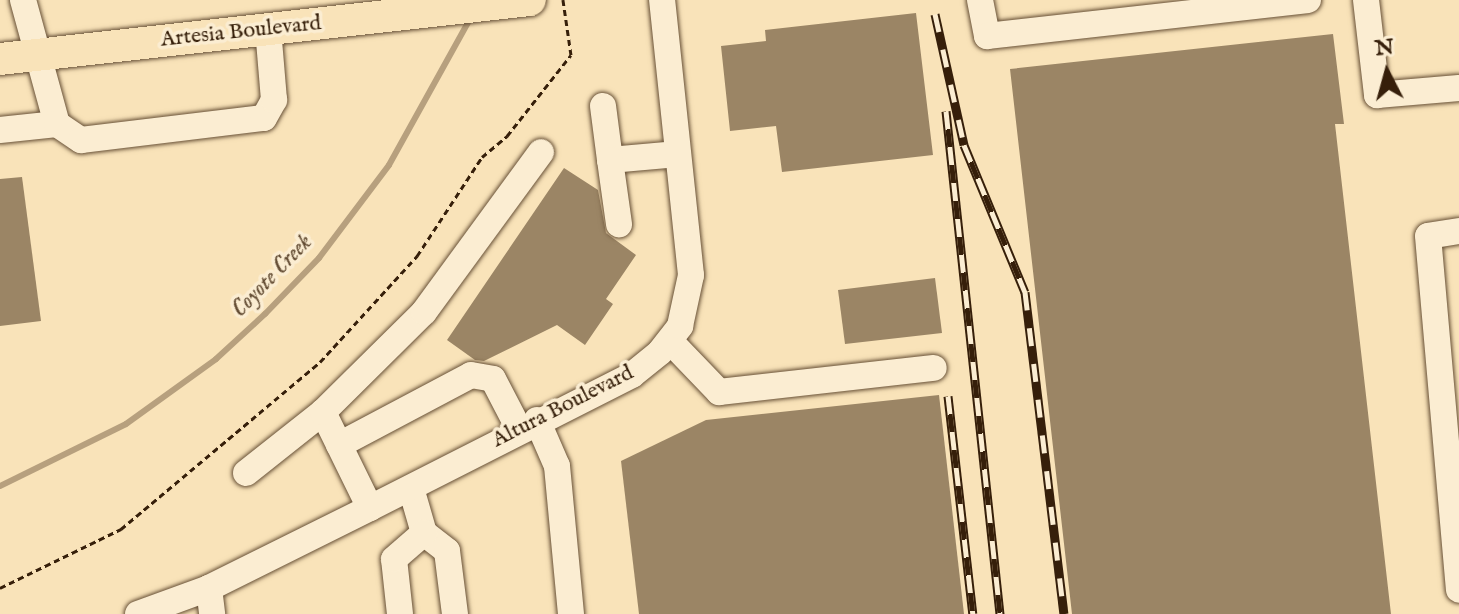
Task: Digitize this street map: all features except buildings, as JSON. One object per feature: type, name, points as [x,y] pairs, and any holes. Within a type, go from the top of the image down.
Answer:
[{"type":"main road","name":"Artesia Boulevard","points":[[0,59],[530,0]]},
{"type":"street","points":[[23,0],[57,124]]},
{"type":"street","name":"Altura Boulevard","points":[[138,614],[211,601],[370,508],[528,424],[632,375],[670,341],[686,310],[691,275],[662,0]]},
{"type":"street","points":[[980,0],[987,36],[1308,0]]},
{"type":"street","points":[[1366,0],[1377,95],[1459,88]]},
{"type":"street","points":[[0,130],[57,124],[81,140],[264,118],[274,100],[268,29]]},
{"type":"street","points":[[603,106],[619,224]]},
{"type":"street","points":[[246,473],[323,412],[424,312],[541,152]]},
{"type":"street","points":[[610,160],[678,154]]},
{"type":"street","points":[[1459,231],[1428,236],[1459,590]]},
{"type":"street","points":[[670,341],[719,392],[934,368]]},
{"type":"street","points":[[339,445],[471,375],[493,379],[557,466],[571,614]]},
{"type":"street","points":[[323,412],[370,508]]},
{"type":"street","points":[[411,488],[424,533],[447,551],[455,614]]},
{"type":"street","points":[[400,614],[395,554],[424,533]]},
{"type":"path","points":[[0,588],[121,529],[320,362],[417,256],[482,157],[507,136],[571,55],[563,0]]},
{"type":"waterway","name":"Coyote Creek","points":[[0,486],[126,424],[216,359],[265,314],[319,258],[389,165],[471,17]]},
{"type":"railway","points":[[935,14],[964,145],[1025,292],[1064,614]]},
{"type":"railway","points":[[946,111],[1000,614]]},
{"type":"railway","points":[[948,396],[973,614]]}]
